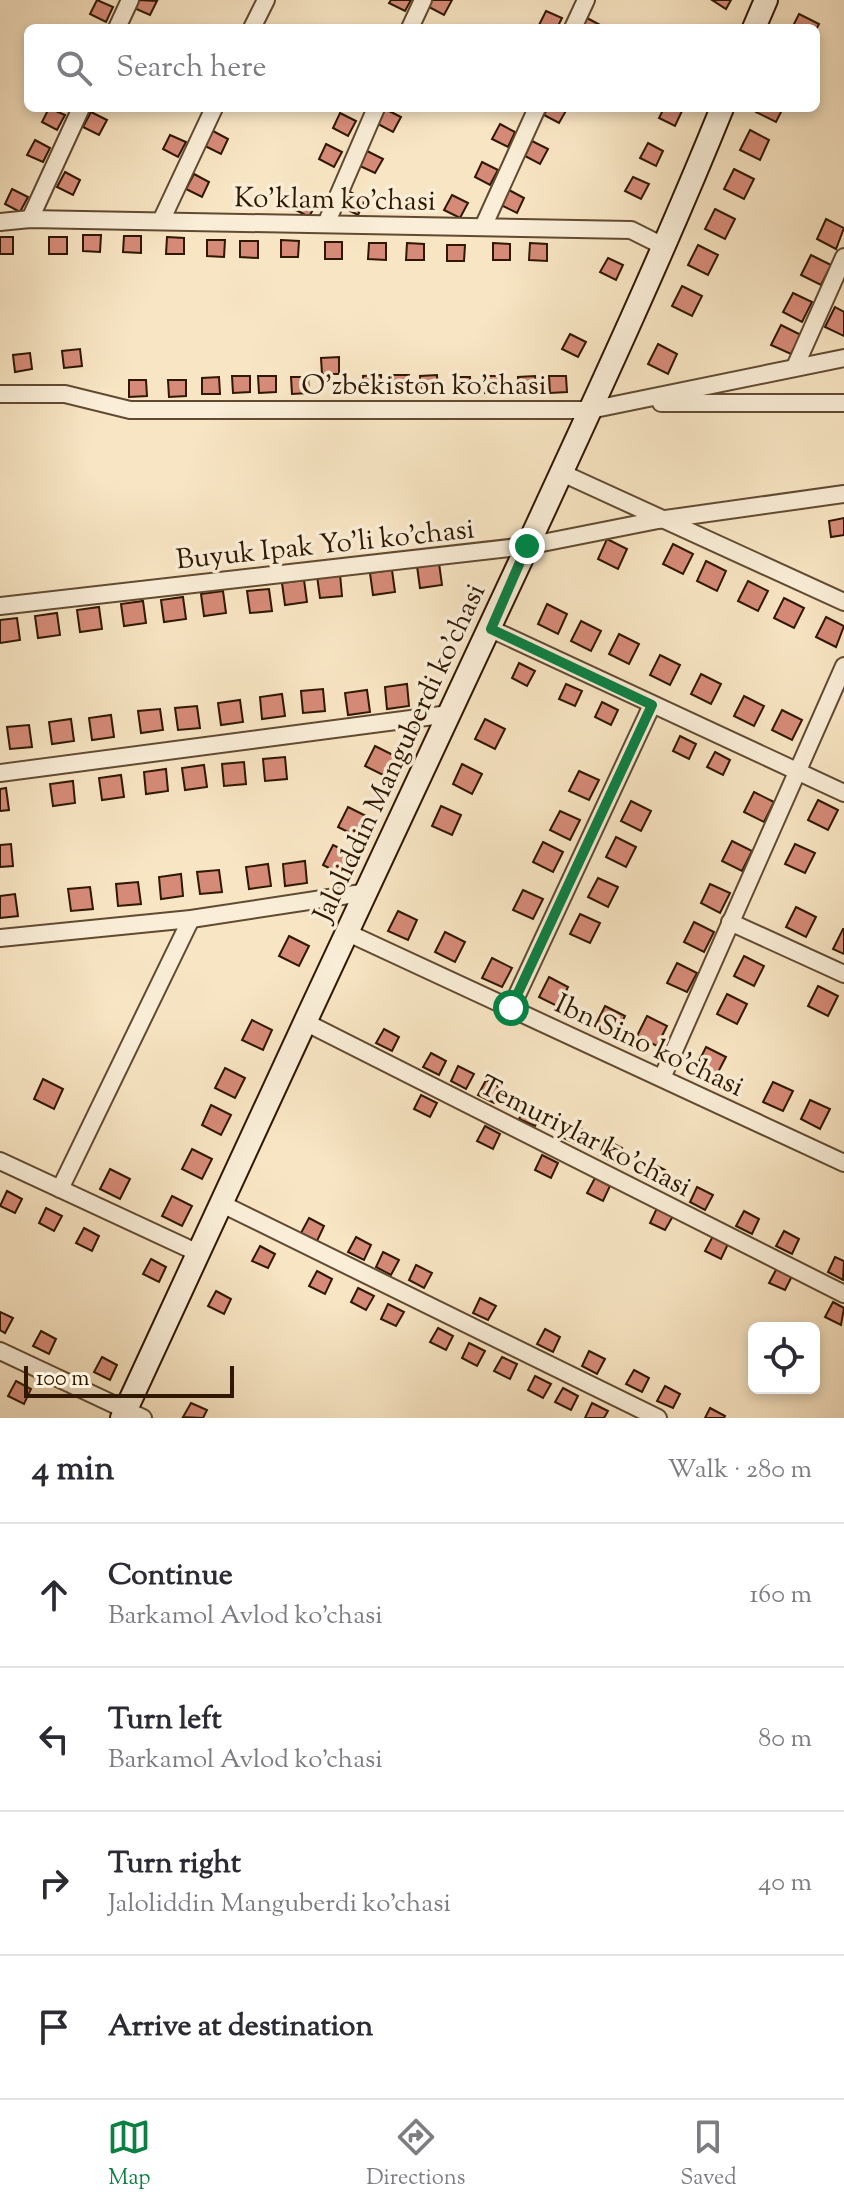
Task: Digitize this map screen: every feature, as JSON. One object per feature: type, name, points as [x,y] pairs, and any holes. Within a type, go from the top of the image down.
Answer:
[{"type":"street","points":[[119,24],[130,0]]},
{"type":"street","points":[[254,24],[266,0]]},
{"type":"street","points":[[412,24],[423,0]]},
{"type":"street","points":[[575,24],[586,0]]},
{"type":"street","points":[[756,24],[766,0]]},
{"type":"street","points":[[30,219],[79,112]]},
{"type":"street","points":[[161,221],[212,112]]},
{"type":"street","points":[[326,224],[374,112]]},
{"type":"street","points":[[483,227],[535,112]]},
{"type":"street","name":"Jaloliddin Manguberdi ko'chasi","points":[[130,1415],[196,1252],[491,629],[665,247],[720,112]]},
{"type":"street","name":"Ko'klam ko'chasi","points":[[0,222],[30,219],[631,230],[665,247]]},
{"type":"street","points":[[795,367],[844,257]]},
{"type":"street","name":"O'zbekiston ko'chasi","points":[[0,394],[65,394],[130,410],[590,410],[844,358]]},
{"type":"street","points":[[631,403],[844,403]]},
{"type":"street","points":[[562,473],[658,520],[844,602]]},
{"type":"street","name":"Buyuk Ipak Yo'li ko'chasi","points":[[0,606],[527,546],[658,520],[844,494]]},
{"type":"street","points":[[491,629],[844,793]]},
{"type":"street","points":[[662,1078],[844,666]]},
{"type":"street","points":[[511,1008],[652,705]]},
{"type":"street","points":[[0,773],[449,714]]},
{"type":"street","points":[[0,938],[191,919],[368,892]]},
{"type":"street","points":[[60,1189],[191,919]]},
{"type":"street","points":[[730,922],[844,974]]},
{"type":"street","name":"Ibn Sino ko'chasi","points":[[346,932],[844,1163]]},
{"type":"street","name":"Temuriylar ko'chasi","points":[[305,1022],[844,1294]]},
{"type":"street","points":[[0,1161],[196,1252]]},
{"type":"street","points":[[220,1203],[658,1418]]},
{"type":"street","points":[[0,1351],[130,1415]]},
{"type":"building","points":[[97,0],[113,7],[106,22],[90,14]]},
{"type":"building","points":[[138,0],[157,1],[150,15],[134,8]]},
{"type":"building","points":[[391,0],[411,0],[405,11],[389,3]]},
{"type":"building","points":[[432,0],[452,0],[444,15],[429,7]]},
{"type":"building","points":[[712,0],[731,0],[726,9]]},
{"type":"building","points":[[546,11],[562,18],[559,24],[540,24]]},
{"type":"building","points":[[799,14],[819,24],[794,24]]},
{"type":"building","points":[[587,18],[598,24],[584,24]]},
{"type":"building","points":[[47,112],[65,115],[57,130],[42,122]]},
{"type":"building","points":[[91,112],[107,120],[99,135],[83,127]]},
{"type":"building","points":[[384,112],[401,117],[393,132],[378,124]]},
{"type":"building","points":[[546,112],[565,112],[559,123],[544,115]]},
{"type":"building","points":[[662,112],[682,112],[675,126],[659,118]]},
{"type":"building","points":[[756,112],[781,112],[776,122]]},
{"type":"building","points":[[340,113],[356,121],[348,136],[333,128]]},
{"type":"building","points":[[500,124],[515,132],[508,147],[492,139]]},
{"type":"building","points":[[750,130],[769,140],[760,160],[740,150]]},
{"type":"building","points":[[213,131],[228,139],[221,154],[205,146]]},
{"type":"building","points":[[170,135],[186,142],[178,157],[163,149]]},
{"type":"building","points":[[35,140],[50,148],[43,162],[27,155]]},
{"type":"building","points":[[532,141],[548,149],[540,164],[525,156]]},
{"type":"building","points":[[648,143],[663,151],[656,166],[640,158]]},
{"type":"building","points":[[326,144],[342,152],[334,167],[319,159]]},
{"type":"building","points":[[367,151],[383,159],[375,173],[360,166]]},
{"type":"building","points":[[482,162],[498,170],[490,185],[475,177]]},
{"type":"building","points":[[734,169],[754,179],[744,199],[724,189]]},
{"type":"building","points":[[65,172],[80,180],[73,195],[57,187]]},
{"type":"building","points":[[194,174],[209,182],[202,197],[186,189]]},
{"type":"building","points":[[633,177],[649,184],[641,199],[625,191]]},
{"type":"building","points":[[12,189],[28,197],[20,212],[5,204]]},
{"type":"building","points":[[509,190],[524,198],[517,213],[501,205]]},
{"type":"building","points":[[350,192],[365,200],[358,215],[342,207]]},
{"type":"building","points":[[301,195],[317,202],[309,217],[294,209]]},
{"type":"building","points":[[452,195],[468,203],[460,218],[444,210]]},
{"type":"building","points":[[715,209],[735,219],[725,239],[705,229]]},
{"type":"building","points":[[826,219],[844,228],[836,249],[817,239]]},
{"type":"building","points":[[83,235],[101,235],[100,252],[83,251]]},
{"type":"building","points":[[124,236],[141,236],[141,253],[123,252]]},
{"type":"building","points":[[0,237],[13,237],[13,254],[0,254]]},
{"type":"building","points":[[49,237],[67,237],[67,254],[49,254]]},
{"type":"building","points":[[167,237],[184,238],[184,254],[166,254]]},
{"type":"building","points":[[207,240],[225,240],[224,257],[207,256]]},
{"type":"building","points":[[281,240],[299,241],[298,257],[281,257]]},
{"type":"building","points":[[240,241],[258,241],[258,258],[240,257]]},
{"type":"building","points":[[325,242],[342,242],[342,259],[325,259]]},
{"type":"building","points":[[369,243],[386,243],[386,260],[368,259]]},
{"type":"building","points":[[407,243],[424,244],[424,260],[406,260]]},
{"type":"building","points":[[493,243],[510,244],[510,260],[493,260]]},
{"type":"building","points":[[530,243],[547,244],[547,261],[529,260]]},
{"type":"building","points":[[447,245],[465,245],[464,261],[447,261]]},
{"type":"building","points":[[698,245],[718,255],[708,275],[688,265]]},
{"type":"building","points":[[811,255],[831,265],[821,285],[801,275]]},
{"type":"building","points":[[608,258],[623,265],[616,280],[600,272]]},
{"type":"building","points":[[682,286],[702,296],[692,316],[672,306]]},
{"type":"building","points":[[793,293],[812,302],[802,322],[783,312]]},
{"type":"building","points":[[835,307],[844,312],[844,336],[825,327]]},
{"type":"building","points":[[781,325],[801,335],[791,354],[771,345]]},
{"type":"building","points":[[570,334],[586,342],[578,357],[562,349]]},
{"type":"building","points":[[658,344],[677,354],[668,374],[648,364]]},
{"type":"building","points":[[80,349],[82,366],[64,368],[62,351]]},
{"type":"building","points":[[30,353],[32,369],[15,372],[13,355]]},
{"type":"building","points":[[339,357],[339,374],[322,374],[321,358]]},
{"type":"building","points":[[381,375],[381,392],[364,392],[363,376]]},
{"type":"building","points":[[392,375],[409,375],[410,391],[392,392]]},
{"type":"building","points":[[437,375],[438,392],[421,392],[420,376]]},
{"type":"building","points":[[232,376],[250,376],[250,392],[233,393]]},
{"type":"building","points":[[258,376],[276,376],[276,392],[259,393]]},
{"type":"building","points":[[485,376],[502,376],[503,392],[485,393]]},
{"type":"building","points":[[535,376],[536,393],[519,393],[518,377]]},
{"type":"building","points":[[549,376],[566,376],[567,392],[550,393]]},
{"type":"building","points":[[219,377],[220,394],[202,394],[202,378]]},
{"type":"building","points":[[291,377],[308,377],[309,393],[292,394]]},
{"type":"building","points":[[453,377],[470,377],[471,393],[453,394]]},
{"type":"building","points":[[129,380],[146,380],[147,396],[129,397]]},
{"type":"building","points":[[168,380],[186,380],[186,396],[169,397]]},
{"type":"building","points":[[844,518],[844,535],[831,537],[829,521]]},
{"type":"building","points":[[607,539],[627,549],[618,569],[598,559]]},
{"type":"building","points":[[673,544],[693,554],[683,574],[663,564]]},
{"type":"building","points":[[706,561],[726,571],[717,591],[697,581]]},
{"type":"building","points":[[439,563],[442,585],[420,588],[417,566]]},
{"type":"building","points":[[392,570],[395,592],[373,595],[370,573]]},
{"type":"building","points":[[340,574],[342,596],[320,598],[317,576]]},
{"type":"building","points":[[304,580],[307,602],[285,605],[282,583]]},
{"type":"building","points":[[748,581],[768,591],[758,611],[738,601]]},
{"type":"building","points":[[269,589],[272,611],[250,613],[247,591]]},
{"type":"building","points":[[223,591],[226,613],[204,616],[201,594]]},
{"type":"building","points":[[183,597],[186,619],[164,622],[161,600]]},
{"type":"building","points":[[784,598],[804,608],[794,628],[774,618]]},
{"type":"building","points":[[143,601],[146,623],[124,626],[121,604]]},
{"type":"building","points":[[547,604],[567,614],[558,634],[538,624]]},
{"type":"building","points":[[99,607],[102,629],[80,632],[77,610]]},
{"type":"building","points":[[57,613],[60,635],[38,638],[35,616]]},
{"type":"building","points":[[826,617],[844,626],[836,647],[816,637]]},
{"type":"building","points":[[17,618],[20,640],[0,643],[0,620]]},
{"type":"building","points":[[581,621],[601,631],[591,651],[571,641]]},
{"type":"building","points":[[619,634],[639,644],[629,664],[609,654]]},
{"type":"building","points":[[660,655],[680,665],[670,685],[650,675]]},
{"type":"building","points":[[519,663],[535,671],[527,686],[512,678]]},
{"type":"building","points":[[701,674],[721,684],[711,704],[691,694]]},
{"type":"building","points":[[407,684],[409,706],[387,709],[385,687]]},
{"type":"building","points":[[566,684],[582,691],[575,706],[559,699]]},
{"type":"building","points":[[323,689],[325,711],[303,713],[301,691]]},
{"type":"building","points":[[367,690],[370,712],[348,715],[345,693]]},
{"type":"building","points":[[282,694],[285,716],[262,719],[260,697]]},
{"type":"building","points":[[744,696],[764,706],[754,726],[734,716]]},
{"type":"building","points":[[240,700],[243,722],[221,725],[218,703]]},
{"type":"building","points":[[602,702],[618,710],[611,725],[595,717]]},
{"type":"building","points":[[197,706],[200,728],[178,730],[175,708]]},
{"type":"building","points":[[160,709],[163,730],[141,733],[138,711]]},
{"type":"building","points":[[782,710],[802,720],[792,740],[772,730]]},
{"type":"building","points":[[111,715],[114,737],[92,740],[89,718]]},
{"type":"building","points":[[71,719],[74,741],[52,744],[49,722]]},
{"type":"building","points":[[485,719],[505,729],[495,749],[475,739]]},
{"type":"building","points":[[29,725],[32,747],[10,749],[7,727]]},
{"type":"building","points":[[680,736],[696,744],[689,759],[673,751]]},
{"type":"building","points":[[375,746],[395,756],[385,776],[365,766]]},
{"type":"building","points":[[715,752],[730,760],[723,775],[707,767]]},
{"type":"building","points":[[285,757],[287,779],[265,781],[263,759]]},
{"type":"building","points":[[244,762],[246,784],[224,786],[222,764]]},
{"type":"building","points":[[462,764],[482,774],[472,794],[453,784]]},
{"type":"building","points":[[204,765],[207,787],[185,790],[182,768]]},
{"type":"building","points":[[166,769],[168,791],[146,794],[144,772]]},
{"type":"building","points":[[579,771],[599,780],[589,800],[569,791]]},
{"type":"building","points":[[121,775],[124,797],[102,800],[99,778]]},
{"type":"building","points":[[73,781],[75,803],[53,806],[50,784]]},
{"type":"building","points":[[6,788],[9,810],[0,811],[0,789]]},
{"type":"building","points":[[754,792],[774,802],[764,822],[744,812]]},
{"type":"building","points":[[818,800],[838,810],[828,830],[808,820]]},
{"type":"building","points":[[631,801],[651,811],[641,831],[621,821]]},
{"type":"building","points":[[441,806],[461,815],[452,835],[432,826]]},
{"type":"building","points":[[348,807],[368,817],[358,837],[338,827]]},
{"type":"building","points":[[560,811],[580,820],[570,840],[550,830]]},
{"type":"building","points":[[616,837],[636,847],[626,867],[606,857]]},
{"type":"building","points":[[732,841],[752,851],[742,871],[722,861]]},
{"type":"building","points":[[543,842],[563,852],[553,872],[533,862]]},
{"type":"building","points":[[11,844],[13,866],[0,867],[0,845]]},
{"type":"building","points":[[795,844],[815,853],[805,873],[785,864]]},
{"type":"building","points":[[333,845],[353,855],[343,875],[323,865]]},
{"type":"building","points":[[305,861],[307,883],[285,886],[283,864]]},
{"type":"building","points":[[268,864],[271,886],[249,889],[246,867]]},
{"type":"building","points":[[219,870],[222,892],[200,894],[197,872]]},
{"type":"building","points":[[181,874],[183,896],[161,899],[159,877]]},
{"type":"building","points":[[598,878],[618,887],[608,907],[588,897]]},
{"type":"building","points":[[138,882],[141,904],[118,906],[116,884]]},
{"type":"building","points":[[710,884],[730,893],[720,913],[701,903]]},
{"type":"building","points":[[90,887],[93,909],[71,911],[68,889]]},
{"type":"building","points":[[523,890],[543,899],[533,919],[513,910]]},
{"type":"building","points":[[15,894],[18,916],[0,918],[0,896]]},
{"type":"building","points":[[796,907],[816,917],[806,937],[786,927]]},
{"type":"building","points":[[398,911],[417,920],[408,940],[388,931]]},
{"type":"building","points":[[580,914],[600,923],[590,943],[570,934]]},
{"type":"building","points":[[694,922],[714,932],[704,952],[684,942]]},
{"type":"building","points":[[844,929],[844,954],[833,949]]},
{"type":"building","points":[[445,932],[465,942],[455,962],[435,952]]},
{"type":"building","points":[[289,936],[309,946],[299,966],[279,956]]},
{"type":"building","points":[[744,956],[764,966],[754,986],[734,976]]},
{"type":"building","points":[[492,958],[512,968],[502,987],[482,978]]},
{"type":"building","points":[[677,963],[697,973],[687,992],[667,983]]},
{"type":"building","points":[[549,977],[568,987],[559,1007],[539,997]]},
{"type":"building","points":[[818,986],[838,996],[828,1016],[808,1006]]},
{"type":"building","points":[[727,994],[747,1004],[737,1024],[717,1014]]},
{"type":"building","points":[[605,1006],[625,1016],[615,1036],[595,1026]]},
{"type":"building","points":[[647,1016],[667,1026],[657,1046],[637,1036]]},
{"type":"building","points":[[252,1020],[272,1030],[263,1050],[242,1040]]},
{"type":"building","points":[[384,1029],[399,1037],[392,1051],[376,1043]]},
{"type":"building","points":[[706,1047],[726,1057],[716,1076],[696,1067]]},
{"type":"building","points":[[431,1053],[446,1061],[439,1075],[423,1067]]},
{"type":"building","points":[[458,1066],[474,1074],[466,1089],[451,1081]]},
{"type":"building","points":[[225,1068],[245,1078],[235,1098],[215,1088]]},
{"type":"building","points":[[43,1079],[63,1089],[54,1109],[34,1099]]},
{"type":"building","points":[[486,1080],[501,1088],[494,1103],[478,1095]]},
{"type":"building","points":[[773,1082],[793,1091],[783,1111],[763,1102]]},
{"type":"building","points":[[421,1095],[437,1103],[430,1117],[414,1109]]},
{"type":"building","points":[[810,1100],[830,1109],[820,1129],[801,1119]]},
{"type":"building","points":[[527,1104],[542,1112],[535,1126],[519,1119]]},
{"type":"building","points":[[211,1105],[231,1115],[221,1135],[202,1125]]},
{"type":"building","points":[[566,1121],[582,1129],[575,1143],[559,1136]]},
{"type":"building","points":[[485,1126],[500,1134],[493,1149],[477,1141]]},
{"type":"building","points":[[606,1140],[622,1148],[614,1163],[599,1155]]},
{"type":"building","points":[[192,1149],[212,1159],[202,1179],[182,1169]]},
{"type":"building","points":[[542,1155],[558,1163],[551,1178],[535,1170]]},
{"type":"building","points":[[649,1162],[665,1170],[657,1185],[642,1177]]},
{"type":"building","points":[[110,1169],[130,1179],[120,1199],[100,1189]]},
{"type":"building","points":[[595,1178],[610,1186],[603,1201],[587,1193]]},
{"type":"building","points":[[697,1187],[713,1195],[705,1210],[690,1202]]},
{"type":"building","points":[[7,1191],[22,1199],[15,1213],[0,1206]]},
{"type":"building","points":[[172,1196],[192,1206],[182,1226],[162,1216]]},
{"type":"building","points":[[46,1208],[62,1216],[54,1231],[39,1223]]},
{"type":"building","points":[[657,1208],[673,1216],[665,1230],[650,1223]]},
{"type":"building","points":[[744,1211],[759,1219],[752,1234],[736,1226]]},
{"type":"building","points":[[309,1218],[324,1226],[317,1241],[301,1233]]},
{"type":"building","points":[[84,1228],[99,1236],[92,1251],[76,1243]]},
{"type":"building","points":[[784,1231],[799,1239],[792,1254],[776,1246]]},
{"type":"building","points":[[713,1236],[728,1244],[721,1259],[705,1251]]},
{"type":"building","points":[[356,1237],[371,1245],[364,1260],[348,1252]]},
{"type":"building","points":[[260,1246],[275,1254],[268,1268],[252,1261]]},
{"type":"building","points":[[383,1252],[399,1260],[391,1275],[376,1267]]},
{"type":"building","points":[[835,1257],[844,1261],[843,1280],[828,1272]]},
{"type":"building","points":[[151,1259],[166,1267],[159,1282],[143,1274]]},
{"type":"building","points":[[416,1265],[432,1273],[424,1288],[409,1280]]},
{"type":"building","points":[[777,1268],[792,1276],[785,1290],[769,1283]]},
{"type":"building","points":[[317,1271],[332,1279],[325,1294],[309,1286]]},
{"type":"building","points":[[358,1288],[374,1296],[366,1310],[351,1302]]},
{"type":"building","points":[[216,1291],[231,1299],[224,1314],[208,1306]]},
{"type":"building","points":[[480,1298],[496,1306],[488,1320],[473,1313]]},
{"type":"building","points":[[833,1302],[844,1308],[841,1325],[825,1317]]},
{"type":"building","points":[[388,1304],[404,1312],[396,1326],[381,1319]]},
{"type":"building","points":[[0,1312],[13,1318],[5,1333],[0,1330]]},
{"type":"building","points":[[438,1328],[453,1336],[446,1350],[430,1342]]},
{"type":"building","points":[[545,1329],[560,1337],[553,1352],[537,1344]]},
{"type":"building","points":[[41,1331],[56,1339],[49,1354],[33,1346]]},
{"type":"building","points":[[469,1343],[485,1351],[477,1366],[462,1358]]},
{"type":"building","points":[[589,1351],[605,1359],[597,1374],[582,1366]]},
{"type":"building","points":[[102,1357],[117,1365],[110,1380],[94,1372]]},
{"type":"building","points":[[502,1357],[517,1364],[510,1379],[494,1371]]},
{"type":"building","points":[[634,1370],[649,1378],[642,1392],[626,1384]]},
{"type":"building","points":[[535,1376],[551,1384],[543,1398],[528,1390]]},
{"type":"building","points":[[16,1381],[31,1389],[24,1404],[8,1396]]},
{"type":"building","points":[[665,1386],[680,1394],[673,1408],[657,1401]]},
{"type":"building","points":[[563,1388],[578,1396],[571,1410],[555,1402]]},
{"type":"building","points":[[191,1403],[207,1410],[203,1418],[183,1417]]},
{"type":"building","points":[[592,1403],[608,1411],[604,1418],[585,1418]]},
{"type":"building","points":[[710,1408],[725,1416],[724,1418],[705,1418]]},
{"type":"route","points":[[511,1008],[652,705],[491,629],[527,546]]}]
